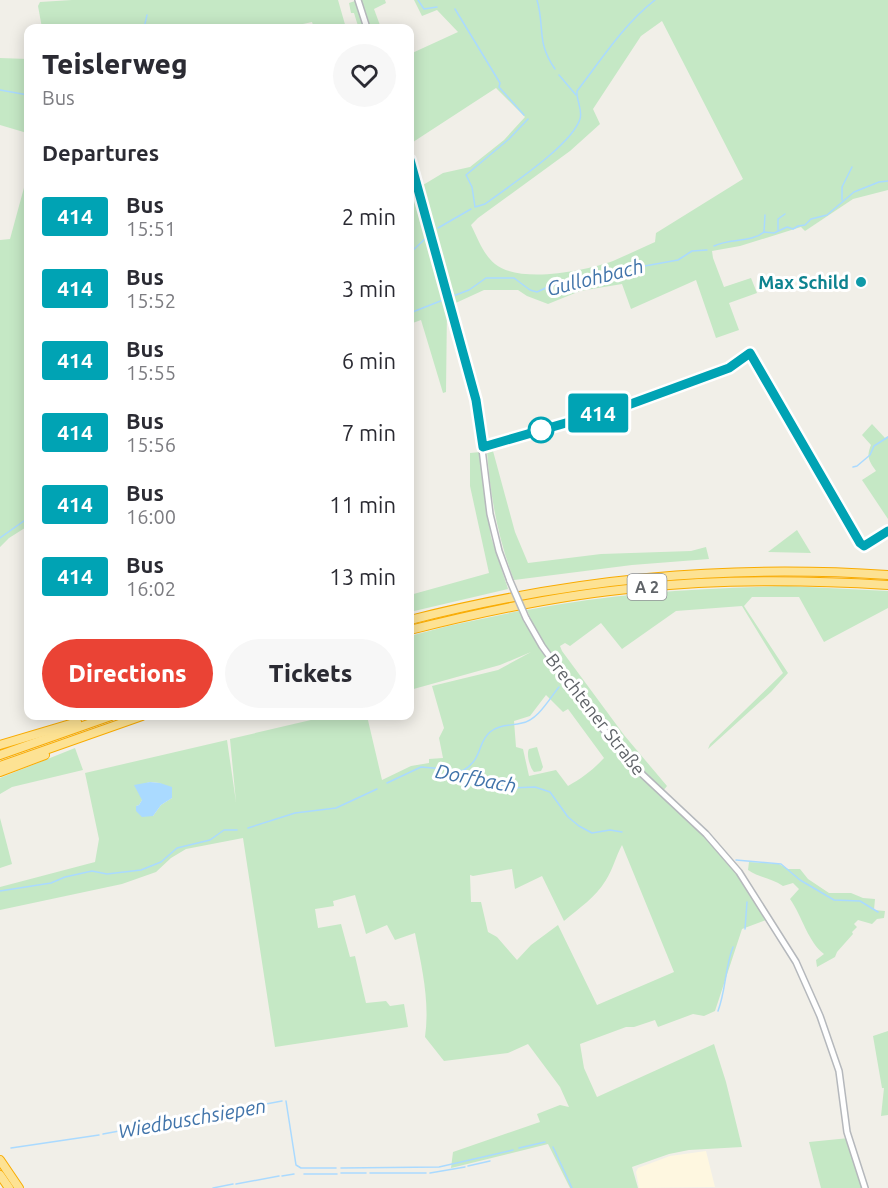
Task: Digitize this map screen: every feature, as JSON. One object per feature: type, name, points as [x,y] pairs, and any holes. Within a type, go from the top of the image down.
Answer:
[{"type":"highway","name":"A 2","points":[[414,619],[532,592],[633,578],[762,571],[888,575]]},
{"type":"highway","name":"A 2","points":[[414,629],[513,606],[636,588],[762,581],[888,585]]},
{"type":"highway","points":[[0,745],[87,720]]},
{"type":"highway","points":[[0,754],[98,720]]},
{"type":"highway","points":[[0,766],[130,720]]},
{"type":"highway","points":[[0,772],[70,746],[83,736]]},
{"type":"highway","points":[[0,1160],[19,1188]]},
{"type":"highway","points":[[0,1175],[9,1188]]},
{"type":"street","points":[[358,0],[366,24]]},
{"type":"street","name":"Brechtener Straße","points":[[414,175],[476,400],[490,514],[499,551],[526,618],[542,646],[596,721],[643,775],[706,834],[739,872],[796,962],[820,1016],[839,1071],[847,1132],[865,1188]]},
{"type":"shaded area","points":[[706,1151],[715,1187],[639,1188],[636,1172],[638,1168],[670,1156]]},
{"type":"green space","points":[[338,0],[345,24],[313,24],[312,22],[303,24],[41,24],[38,6],[40,2]]},
{"type":"green space","points":[[358,0],[385,0],[386,3],[374,9],[380,24],[357,24],[354,13],[351,13],[349,3]]},
{"type":"green space","points":[[414,0],[888,0],[888,190],[853,199],[805,231],[801,227],[740,246],[712,251],[724,287],[751,278],[757,293],[729,303],[739,330],[716,338],[696,280],[631,309],[622,284],[580,291],[548,304],[518,290],[484,290],[447,307],[446,392],[443,393],[421,320],[414,323],[414,199],[417,198],[427,230],[418,188],[443,173],[470,167],[504,140],[525,117],[496,88],[414,141],[414,52],[458,32],[437,10],[422,16]],"holes":[[[662,21],[743,179],[656,233],[655,242],[613,261],[570,272],[536,274],[506,270],[495,264],[487,256],[471,225],[570,151],[600,124],[593,109],[641,36]]]},
{"type":"green space","points":[[0,58],[24,59],[24,132],[0,125]]},
{"type":"green space","points":[[24,188],[24,529],[0,547],[0,240],[10,239]]},
{"type":"green space","points":[[872,424],[885,438],[888,436],[888,519],[862,480],[876,471],[869,459],[871,445],[862,435]]},
{"type":"green space","points":[[487,451],[493,451],[515,532],[528,563],[601,554],[691,551],[706,547],[709,559],[632,565],[514,580],[503,549],[496,517]]},
{"type":"green space","points":[[480,452],[491,537],[508,589],[414,611],[414,594],[489,573],[470,486],[470,453]]},
{"type":"green space","points":[[797,530],[811,553],[768,552]]},
{"type":"green space","points":[[788,586],[888,591],[888,608],[824,642],[799,597],[752,597],[744,606],[788,673],[771,692],[708,749],[710,744],[783,673],[742,606],[676,611],[622,649],[601,623],[570,646],[565,643],[560,646],[624,735],[667,786],[663,791],[739,872],[769,919],[742,929],[715,1011],[704,1016],[693,1014],[658,1027],[655,1020],[634,1027],[626,1027],[580,1044],[584,1068],[597,1097],[714,1044],[742,1147],[689,1150],[669,1154],[632,1167],[638,1188],[570,1188],[548,1144],[451,1168],[453,1152],[540,1122],[537,1114],[560,1105],[569,1107],[560,1087],[528,1044],[508,1053],[444,1061],[425,1037],[426,998],[415,933],[395,940],[387,925],[366,934],[355,895],[333,901],[334,906],[315,909],[318,928],[341,924],[350,957],[355,956],[366,1003],[386,1001],[390,1006],[404,1004],[408,1027],[275,1047],[243,838],[186,849],[171,858],[156,872],[122,884],[0,910],[0,887],[95,862],[99,839],[85,773],[227,740],[236,802],[230,739],[311,720],[368,720],[382,780],[411,766],[429,763],[429,759],[443,758],[439,738],[444,728],[432,686],[498,670],[531,652],[500,665],[414,689],[414,635],[519,611],[525,624],[541,644],[527,610],[592,599],[690,590]],"holes":[[[546,695],[563,712],[568,709],[604,758],[587,774],[568,786],[556,770],[529,776],[523,749],[516,747],[514,721],[530,716]],[[150,782],[160,783],[172,798],[161,805],[153,816],[136,806],[142,800],[140,785]],[[622,845],[674,972],[597,1005],[558,925],[531,945],[517,960],[497,937],[488,932],[481,902],[471,902],[470,875],[512,869],[515,889],[542,876],[564,921],[602,886]]]},
{"type":"green space","points":[[537,747],[543,767],[541,771],[534,772],[528,751]]},
{"type":"green space","points":[[75,748],[83,770],[12,787],[0,794],[0,778]]},
{"type":"green space","points":[[0,818],[12,864],[0,868]]},
{"type":"green space","points":[[749,862],[779,864],[788,869],[800,869],[808,879],[829,893],[851,893],[863,898],[875,899],[874,910],[885,911],[884,918],[877,919],[872,924],[858,920],[854,924],[857,927],[852,932],[853,934],[835,957],[817,967],[816,960],[824,954],[809,936],[790,899],[799,889],[793,883],[783,886],[752,873],[748,870]]},
{"type":"green space","points":[[888,1031],[888,1115],[881,1116],[884,1088],[882,1088],[873,1036]]},
{"type":"green space","points":[[849,1138],[863,1188],[821,1188],[809,1142]]},
{"type":"water","points":[[150,782],[172,787],[172,798],[161,805],[153,816],[142,817],[136,811],[136,806],[142,800],[134,785]]},
{"type":"waterway","points":[[418,0],[424,9],[437,7]]},
{"type":"waterway","points":[[537,0],[545,51],[555,69]]},
{"type":"waterway","points":[[528,119],[509,139],[466,175],[472,187],[475,207],[485,204],[565,141],[580,119],[577,91],[623,32],[655,0]]},
{"type":"waterway","points":[[455,9],[500,83],[499,87],[524,115]]},
{"type":"waterway","points":[[145,24],[147,15]]},
{"type":"waterway","points":[[559,75],[576,95]]},
{"type":"waterway","points":[[0,90],[24,94]]},
{"type":"waterway","points":[[842,200],[842,187],[852,167]]},
{"type":"waterway","name":"Gullohbach","points":[[714,246],[753,238],[764,232],[774,233],[787,227],[793,229],[805,225],[811,219],[827,215],[854,192],[879,182],[888,181]]},
{"type":"waterway","points":[[438,228],[471,209]]},
{"type":"waterway","points":[[778,230],[778,219],[785,214]]},
{"type":"waterway","points":[[764,232],[765,215]]},
{"type":"waterway","points":[[414,249],[426,238]]},
{"type":"waterway","name":"Gullohbach","points":[[453,296],[469,290],[486,278],[514,278],[530,290],[537,292],[578,278],[678,260],[692,251],[707,250]]},
{"type":"waterway","name":"Gullohbach","points":[[414,311],[443,300]]},
{"type":"waterway","points":[[853,467],[870,455],[874,446],[888,437]]},
{"type":"waterway","points":[[0,538],[24,521]]},
{"type":"waterway","points":[[464,770],[474,761],[490,732],[533,718],[559,687]]},
{"type":"waterway","name":"Dorfbach","points":[[387,783],[421,767],[468,771],[480,779],[510,788],[535,787],[550,792],[568,817],[592,833],[610,830],[622,832]]},
{"type":"waterway","name":"Dorfbach","points":[[248,828],[295,813],[336,808],[377,789]]},
{"type":"waterway","name":"Dorfbach","points":[[0,891],[51,883],[65,877],[92,871],[107,874],[141,870],[161,862],[177,848],[210,840],[224,830],[237,830]]},
{"type":"waterway","name":"Dorfbach","points":[[736,860],[781,864],[800,880],[834,900],[860,901],[878,912]]},
{"type":"waterway","points":[[745,929],[747,902]]},
{"type":"waterway","points":[[718,1011],[733,947]]},
{"type":"waterway","name":"Wiedbuschsiepen","points":[[103,1134],[282,1101]]},
{"type":"waterway","name":"Wiedbuschsiepen","points":[[286,1101],[296,1165],[301,1168],[336,1168]]},
{"type":"waterway","name":"Wiedbuschsiepen","points":[[11,1148],[99,1135]]},
{"type":"waterway","name":"Wiedbuschsiepen","points":[[519,1148],[545,1142]]},
{"type":"waterway","name":"Wiedbuschsiepen","points":[[553,1147],[572,1188]]},
{"type":"waterway","name":"Wiedbuschsiepen","points":[[341,1168],[439,1167],[513,1150]]},
{"type":"waterway","points":[[468,1166],[490,1161]]},
{"type":"waterway","points":[[430,1173],[465,1167]]},
{"type":"waterway","points":[[341,1173],[366,1173]]},
{"type":"waterway","points":[[370,1173],[426,1173]]},
{"type":"waterway","points":[[282,1176],[294,1174]]},
{"type":"waterway","points":[[304,1174],[337,1174]]},
{"type":"waterway","points":[[236,1184],[279,1176]]},
{"type":"waterway","points":[[213,1188],[233,1184]]},
{"type":"bus line","name":"414","points":[[414,174],[476,400],[483,447],[628,405],[729,368],[750,353],[860,543],[864,546],[868,545],[888,531]]},
{"type":"place","name":"Max Schild","points":[[861,282]]}]
